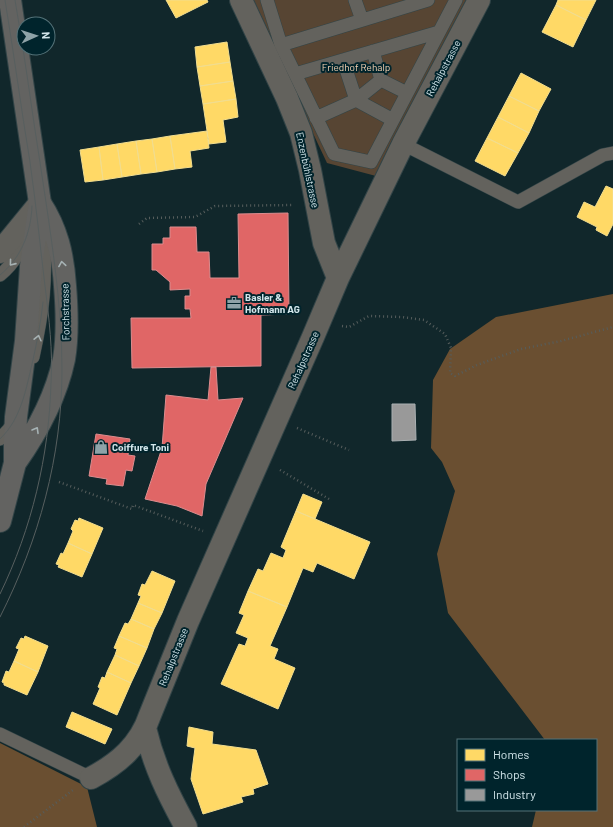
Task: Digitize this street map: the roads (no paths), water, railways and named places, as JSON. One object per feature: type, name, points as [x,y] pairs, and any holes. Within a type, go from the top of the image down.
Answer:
[{"type":"main road","name":"Forchstrasse","points":[[0,521],[15,463],[14,441],[16,417],[26,341],[31,266],[40,203],[10,0]]},
{"type":"main road","name":"Forchstrasse","points":[[15,463],[40,423],[54,390],[64,358],[67,309],[59,242],[53,226],[40,203]]},
{"type":"street","name":"Enzenbühlstrasse","points":[[241,0],[287,98],[301,133],[310,170],[324,243],[338,278]]},
{"type":"street","name":"Rehalpstrasse","points":[[83,784],[108,769],[123,757],[135,744],[145,728],[188,621],[338,278],[403,144],[479,0]]},
{"type":"street","points":[[0,252],[40,203]]},
{"type":"street","points":[[145,728],[149,745],[160,776],[186,827]]},
{"type":"lane","points":[[267,0],[281,44],[334,154],[371,162],[456,0]]},
{"type":"lane","points":[[355,0],[362,20]]},
{"type":"lane","points":[[281,44],[428,0]]},
{"type":"lane","points":[[296,74],[439,32]]},
{"type":"lane","points":[[373,51],[381,80],[407,93]]},
{"type":"lane","points":[[343,60],[356,100],[393,120]]},
{"type":"lane","points":[[316,118],[356,100],[381,80]]},
{"type":"lane","points":[[403,144],[518,202],[603,155],[613,153]]},
{"type":"lane","points":[[0,275],[10,266],[22,249],[40,203]]},
{"type":"lane","points":[[0,439],[9,429],[16,417]]},
{"type":"lane","points":[[0,734],[83,784]]},
{"type":"tram line","points":[[0,594],[21,543],[37,491],[47,437],[50,410],[51,371],[49,322],[34,193],[5,0]]},
{"type":"tram line","points":[[0,617],[26,558],[46,497],[58,434],[62,370],[62,345],[55,270],[15,0]]},
{"type":"tram line","points":[[0,275],[14,261],[24,244],[30,226],[32,206]]},
{"type":"tram line","points":[[0,439],[13,422],[22,402],[34,353],[43,302]]},
{"type":"place","name":"Basler & Hofmann AG","points":[[234,303]]},
{"type":"place","name":"Coiffure Toni","points":[[101,447]]},
{"type":"park label","name":"Friedhof Rehalp","points":[[356,67]]}]
